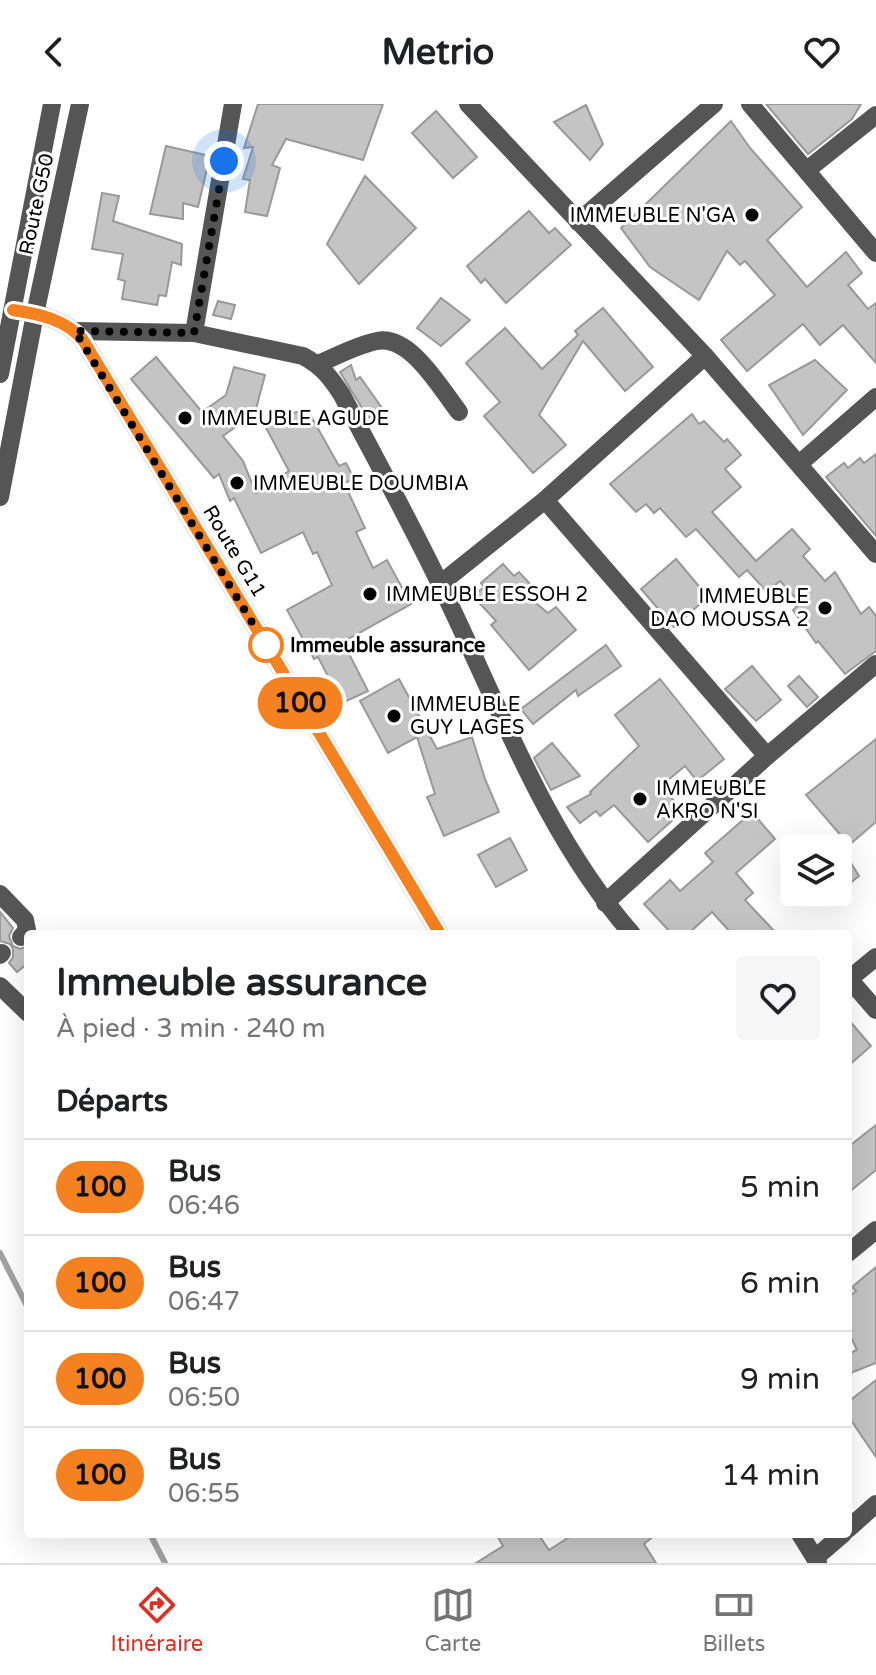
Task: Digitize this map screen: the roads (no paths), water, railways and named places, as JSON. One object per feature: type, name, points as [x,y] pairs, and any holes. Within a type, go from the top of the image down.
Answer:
[{"type":"street","name":"Route G50","points":[[0,374],[52,104]]},
{"type":"street","name":"Route G50","points":[[0,497],[80,104]]},
{"type":"street","points":[[194,333],[233,104]]},
{"type":"street","points":[[468,104],[705,356],[876,554]]},
{"type":"street","points":[[578,222],[714,104]]},
{"type":"street","points":[[750,104],[876,253]]},
{"type":"street","points":[[807,170],[876,115]]},
{"type":"street","points":[[13,310],[61,322],[75,331],[194,333],[303,356],[318,364],[342,395],[440,584],[516,751],[549,815],[605,903],[629,930]]},
{"type":"street","name":"Route G11","points":[[75,331],[438,930]]},
{"type":"street","points":[[318,364],[380,340],[396,341],[409,349],[459,412]]},
{"type":"street","points":[[440,584],[545,500],[705,356]]},
{"type":"street","points":[[799,464],[876,397]]},
{"type":"street","points":[[545,500],[767,756]]},
{"type":"street","points":[[605,903],[767,756],[876,664]]},
{"type":"street","points":[[0,894],[25,920],[27,930]]},
{"type":"street","points":[[21,937],[24,934]]},
{"type":"street","points":[[852,976],[876,957]]},
{"type":"street","points":[[852,983],[876,1010]]},
{"type":"street","points":[[0,986],[24,1009]]},
{"type":"street","points":[[852,1250],[876,1230]]},
{"type":"street","points":[[852,1525],[876,1504]]},
{"type":"street","points":[[803,1538],[817,1561],[839,1538]]},
{"type":"waterway","points":[[0,1253],[24,1300]]},
{"type":"waterway","points":[[152,1538],[165,1563]]},
{"type":"place","name":"IMMEUBLE N'GA","points":[[752,215]]},
{"type":"place","name":"IMMEUBLE AGUDE","points":[[185,418]]},
{"type":"place","name":"IMMEUBLE DOUMBIA","points":[[237,483]]},
{"type":"place","name":"IMMEUBLE ESSOH 2","points":[[370,594]]},
{"type":"place","name":"IMMEUBLE DAO MOUSSA 2","points":[[825,608]]},
{"type":"place","name":"Immeuble assurance","points":[[266,645]]},
{"type":"place","name":"IMMEUBLE GUY LAGES","points":[[394,716]]},
{"type":"place","name":"IMMEUBLE AKRO N'SI","points":[[640,799]]}]
